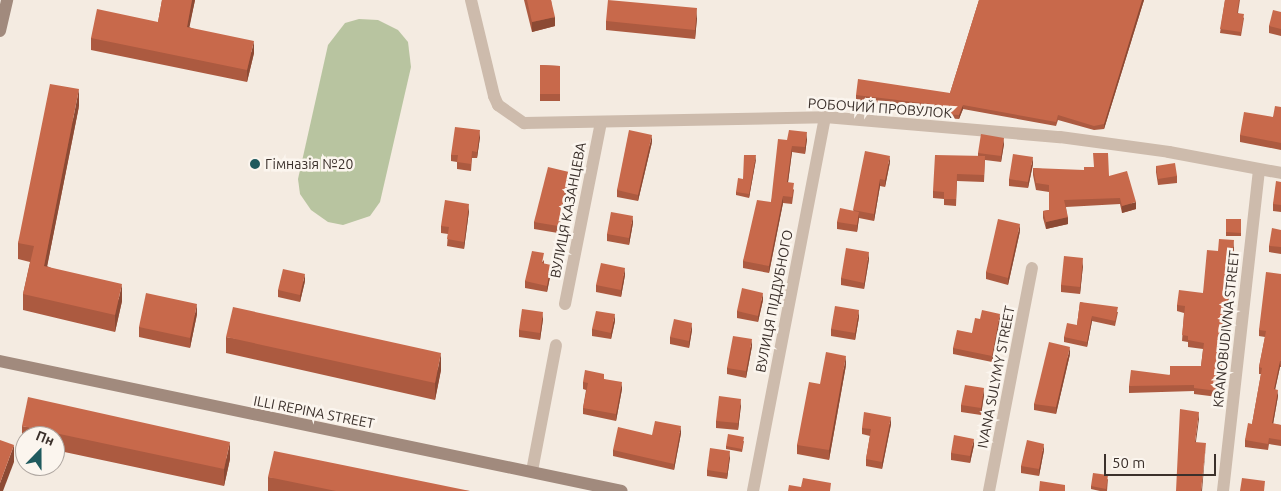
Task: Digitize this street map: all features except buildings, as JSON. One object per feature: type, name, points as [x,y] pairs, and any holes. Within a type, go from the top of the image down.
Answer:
[{"type":"street","points":[[0,31],[6,0]]},
{"type":"street","name":"РОБОЧИЙ ПРОВУЛОК","points":[[472,0],[498,105],[524,124],[825,117],[1060,137],[1169,152],[1281,173]]},
{"type":"street","name":"ВУЛИЦЯ ПІДДУБНОГО","points":[[754,491],[825,117]]},
{"type":"street","name":"ВУЛИЦЯ КАЗАНЦЕВА","points":[[565,304],[601,123]]},
{"type":"street","name":"KRANOBUDIVNA STREET","points":[[1223,491],[1259,170]]},
{"type":"street","name":"IVANA SULYMY STREET","points":[[989,491],[1032,268]]},
{"type":"street","points":[[532,471],[556,345]]},
{"type":"street","name":"ILLI REPINA STREET","points":[[0,361],[622,491]]},
{"type":"green space","points":[[359,19],[378,20],[398,30],[408,42],[411,67],[380,202],[370,216],[343,225],[328,222],[311,210],[300,194],[298,179],[328,45],[345,23]]},
{"type":"place","name":"Гімназія №20","points":[[255,164]]}]
